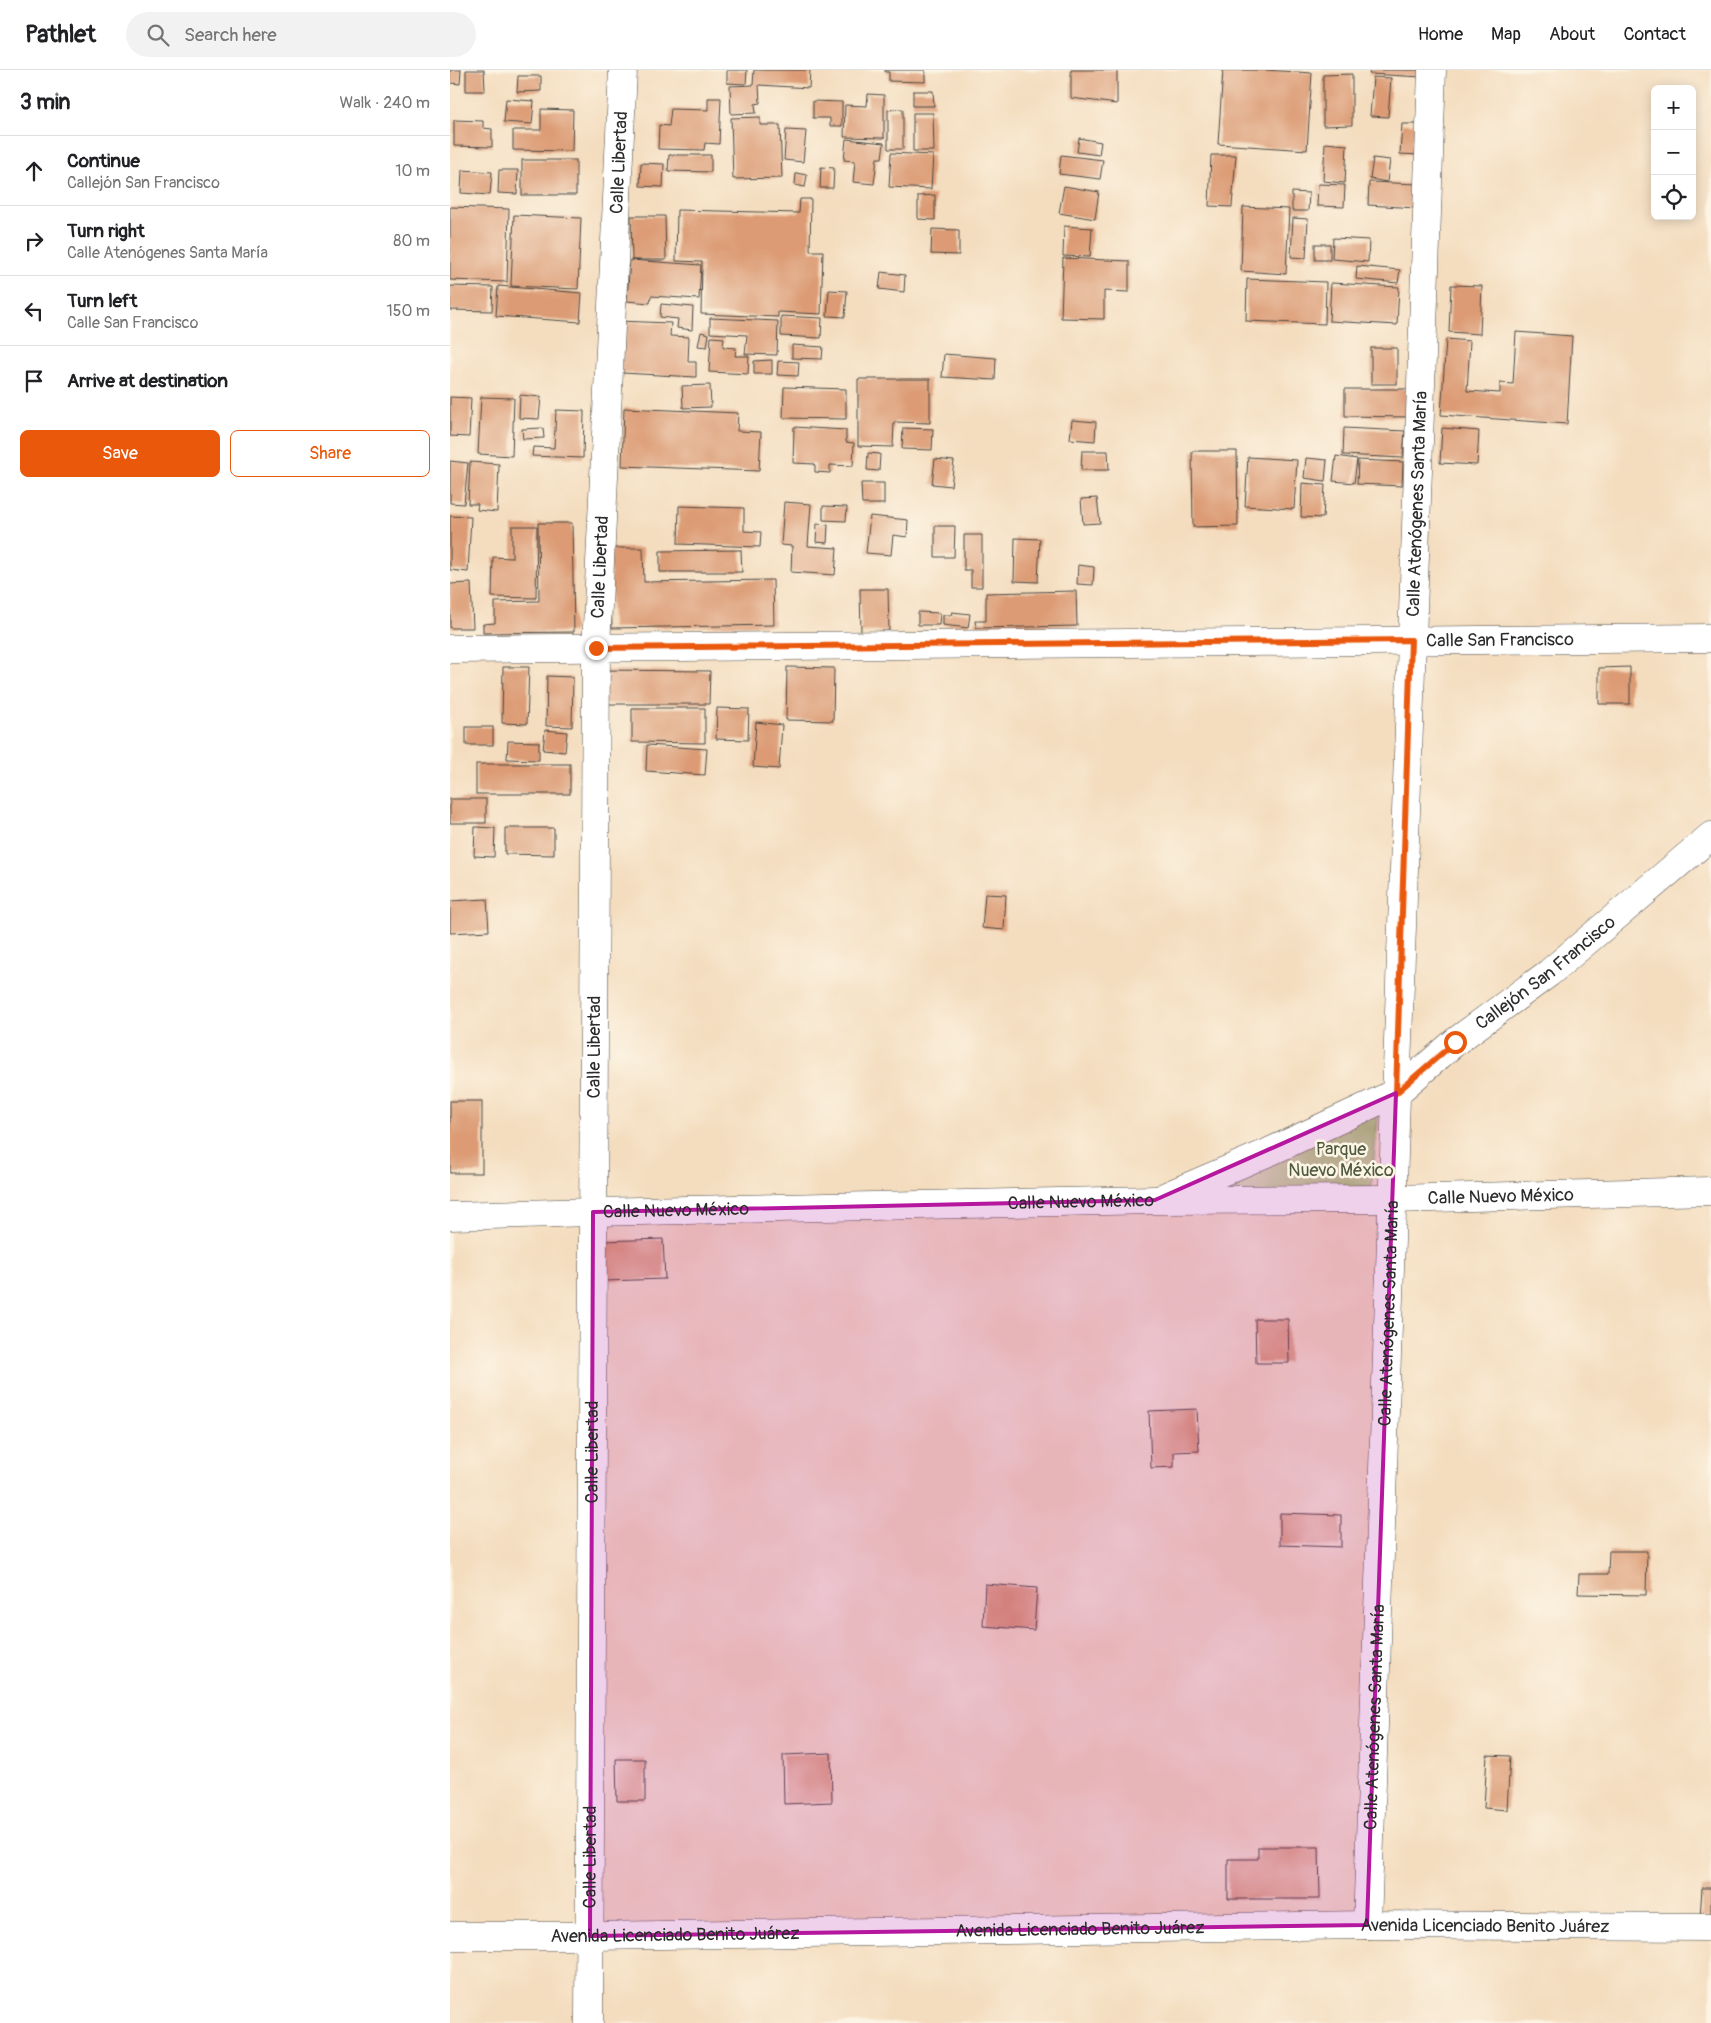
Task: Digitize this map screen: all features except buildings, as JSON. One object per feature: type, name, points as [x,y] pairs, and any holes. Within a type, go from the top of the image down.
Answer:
[{"type":"street","name":"Calle Libertad","points":[[589,2023],[596,648],[623,70]]},
{"type":"street","name":"Calle Atenógenes Santa María","points":[[1367,1925],[1432,70]]},
{"type":"street","name":"Calle San Francisco","points":[[450,649],[1711,638]]},
{"type":"street","name":"Callejón San Francisco","points":[[1155,1200],[1269,1152],[1396,1093],[1455,1042],[1549,973],[1711,836]]},
{"type":"street","name":"Calle Nuevo México","points":[[450,1216],[1155,1200],[1392,1199],[1711,1191]]},
{"type":"street","name":"Avenida Licenciado Benito Juárez","points":[[450,1936],[590,1936],[1367,1925],[1711,1927]]},
{"type":"highlighted area","points":[[1396,1093],[1367,1925],[590,1936],[593,1212],[1155,1200]]},
{"type":"green space","name":"Parque Nuevo México","points":[[1379,1109],[1371,1189],[1180,1196]]},
{"type":"route","points":[[596,648],[1411,640],[1396,1093],[1455,1042]]}]
